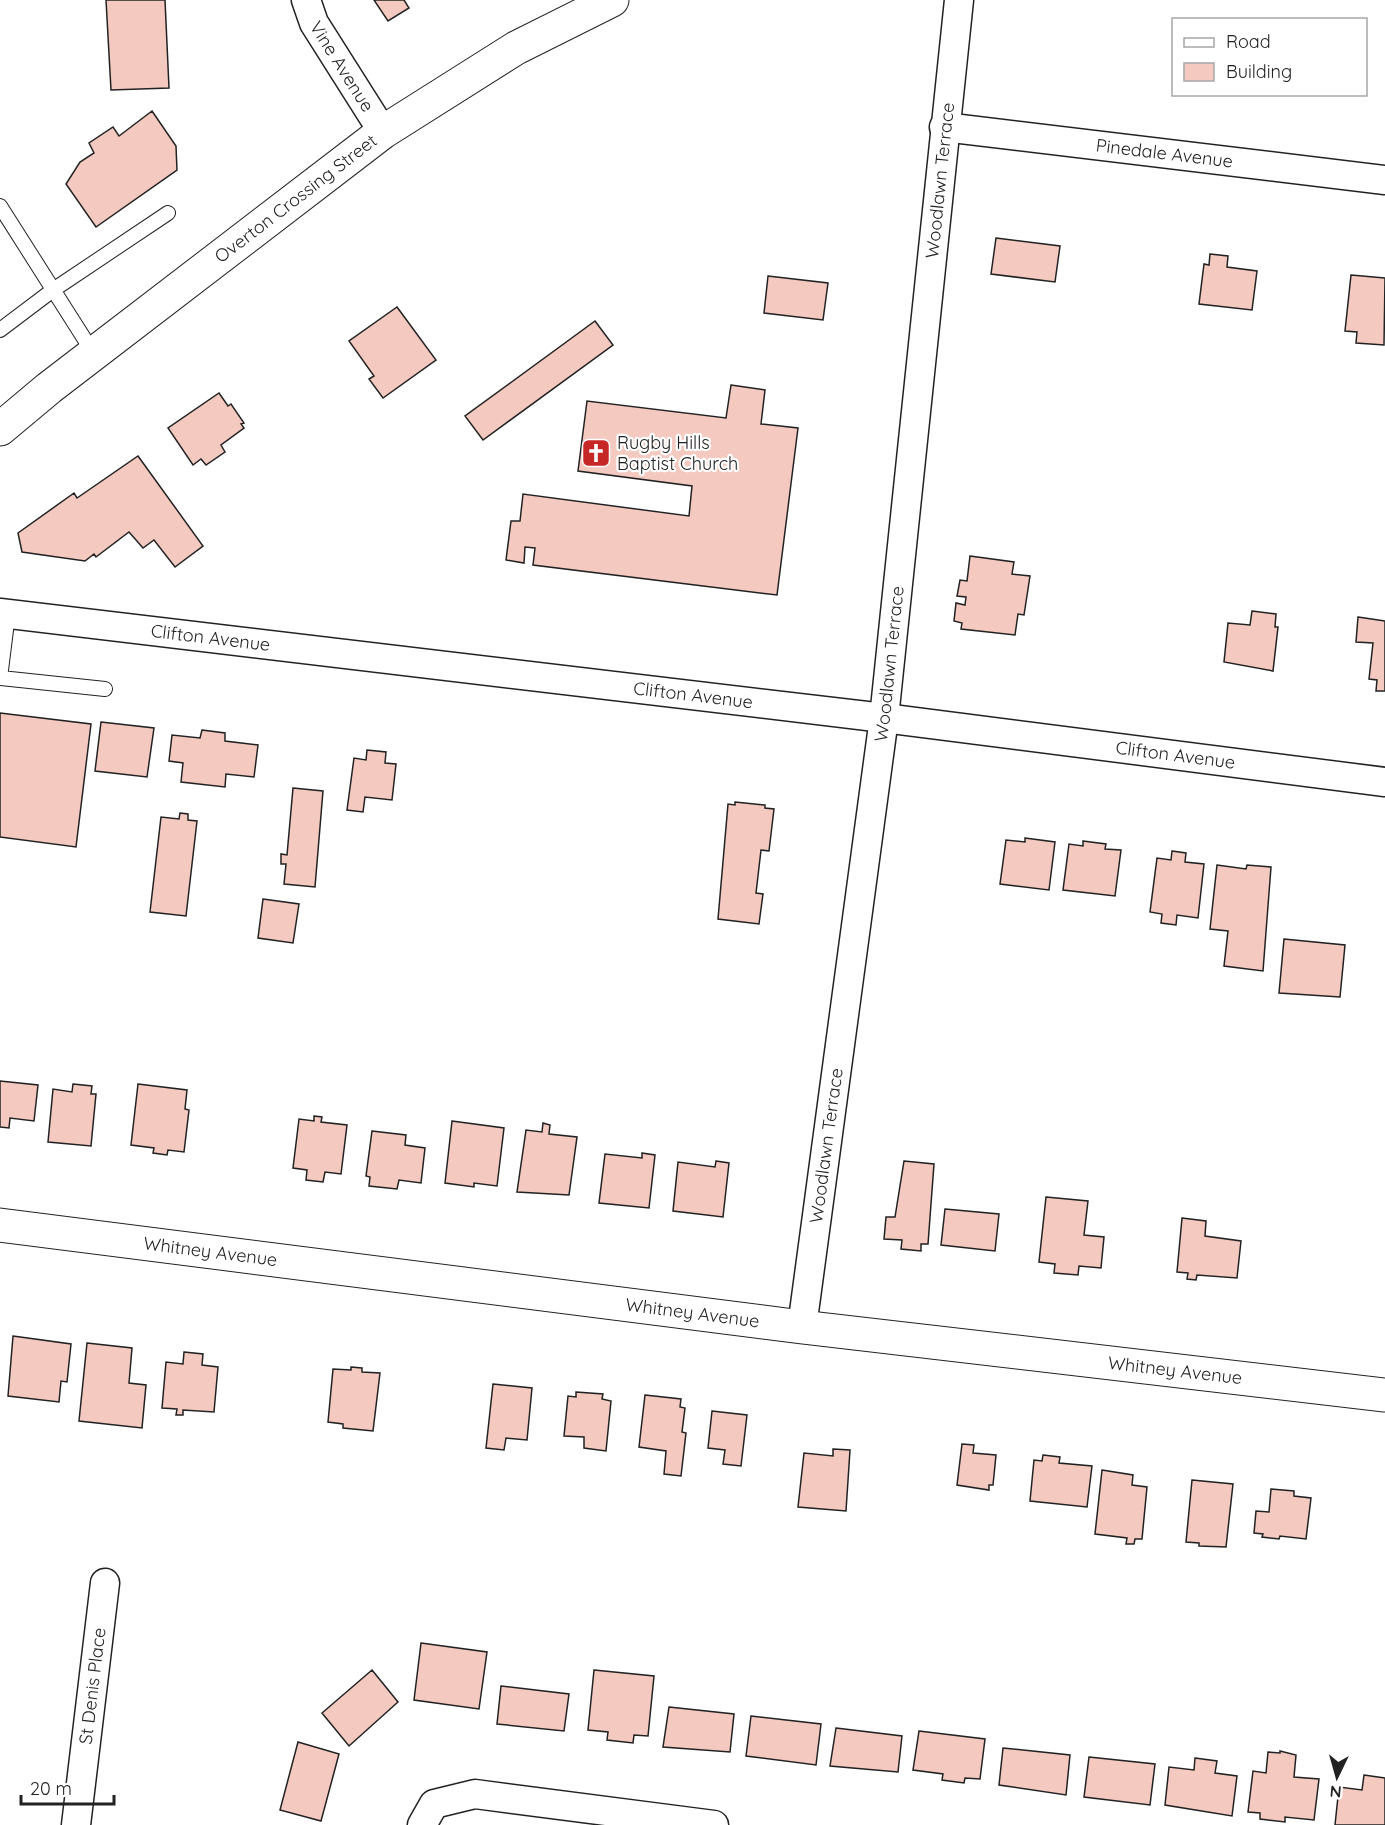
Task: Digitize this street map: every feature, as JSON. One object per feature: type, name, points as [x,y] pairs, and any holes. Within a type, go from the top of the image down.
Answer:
[{"type":"main road","name":"Overton Crossing Street","points":[[0,429],[383,132],[516,48],[612,0]]},
{"type":"main road","name":"Whitney Avenue","points":[[0,1225],[802,1327],[1385,1395]]},
{"type":"street","name":"Vine Avenue","points":[[306,0],[314,23],[383,132]]},
{"type":"street","name":"Woodlawn Terrace","points":[[802,1327],[884,718],[958,0]]},
{"type":"street","name":"Pinedale Avenue","points":[[944,127],[1385,180]]},
{"type":"street","name":"Clifton Avenue","points":[[4,613],[884,718],[1385,782]]},
{"type":"street","name":"St Denis Place","points":[[76,1825],[105,1583]]},
{"type":"street","points":[[428,1815],[475,1794],[714,1825]]},
{"type":"lane","points":[[0,206],[94,354]]},
{"type":"lane","points":[[0,330],[53,290],[168,213]]},
{"type":"lane","points":[[4,613],[0,678],[105,688]]},
{"type":"building","points":[[106,0],[165,0],[169,88],[111,90]]},
{"type":"building","points":[[374,0],[404,0],[409,8],[388,21]]},
{"type":"building","points":[[152,111],[176,146],[177,170],[96,227],[66,184],[80,162],[94,153],[89,143],[113,127],[119,136]]},
{"type":"building","points":[[996,238],[1060,246],[1055,282],[991,274]]},
{"type":"building","points":[[1210,254],[1228,256],[1227,267],[1257,271],[1252,310],[1199,304],[1204,264],[1209,265]]},
{"type":"building","points":[[1351,275],[1385,278],[1384,345],[1356,343],[1357,332],[1345,331]]},
{"type":"building","points":[[768,276],[828,283],[823,320],[764,313]]},
{"type":"building","points":[[397,307],[436,360],[383,398],[369,379],[374,376],[349,341]]},
{"type":"building","points":[[595,321],[613,345],[483,440],[465,416]]},
{"type":"building","points":[[731,385],[765,390],[761,424],[798,428],[777,595],[533,565],[535,548],[525,547],[524,563],[506,560],[511,521],[520,521],[523,494],[689,516],[692,486],[578,471],[587,401],[726,418]]},
{"type":"building","points":[[219,393],[228,406],[231,404],[244,423],[241,424],[244,428],[221,445],[225,452],[206,465],[201,459],[193,465],[168,428]]},
{"type":"building","points":[[138,456],[203,546],[175,567],[154,540],[143,548],[129,532],[96,557],[94,554],[85,561],[22,552],[18,533],[74,493],[77,498]]},
{"type":"building","points":[[970,556],[1014,562],[1012,574],[1030,576],[1024,615],[1018,614],[1015,635],[961,629],[962,623],[954,621],[956,603],[965,605],[966,597],[957,596],[960,580],[967,581]]},
{"type":"building","points":[[1252,611],[1276,614],[1275,627],[1278,627],[1273,671],[1224,662],[1228,623],[1250,625]]},
{"type":"building","points":[[1358,617],[1385,621],[1385,691],[1376,691],[1377,680],[1369,679],[1373,643],[1356,642]]},
{"type":"building","points":[[0,713],[91,724],[76,847],[0,837]]},
{"type":"building","points":[[101,722],[154,728],[147,777],[95,771]]},
{"type":"building","points":[[202,730],[225,733],[225,741],[258,745],[254,777],[226,774],[225,787],[181,782],[183,763],[169,761],[172,735],[200,738]]},
{"type":"building","points":[[367,750],[386,752],[385,763],[396,764],[392,800],[365,797],[363,812],[347,810],[354,758],[366,760]]},
{"type":"building","points":[[293,788],[323,791],[315,887],[284,884],[286,864],[281,864],[281,854],[287,855]]},
{"type":"building","points":[[735,802],[765,805],[765,808],[774,809],[769,851],[761,850],[756,893],[763,894],[759,924],[718,919],[728,804],[735,805]]},
{"type":"building","points":[[180,813],[188,814],[188,820],[197,821],[186,916],[150,912],[161,817],[179,819]]},
{"type":"building","points":[[1025,838],[1055,842],[1049,890],[1000,884],[1006,840],[1025,842]]},
{"type":"building","points":[[1083,841],[1106,844],[1105,849],[1121,850],[1115,896],[1063,890],[1069,844],[1083,846]]},
{"type":"building","points":[[1172,851],[1186,853],[1185,862],[1204,864],[1198,918],[1177,915],[1176,925],[1161,923],[1162,914],[1150,912],[1157,858],[1171,860]]},
{"type":"building","points":[[1217,865],[1246,869],[1247,865],[1271,867],[1263,971],[1224,966],[1228,931],[1210,929]]},
{"type":"building","points":[[263,899],[299,904],[293,943],[258,938]]},
{"type":"building","points":[[1284,939],[1345,945],[1340,997],[1279,993]]},
{"type":"building","points":[[0,1081],[38,1085],[34,1121],[10,1118],[9,1128],[0,1127]]},
{"type":"building","points":[[73,1084],[92,1086],[91,1094],[96,1094],[91,1146],[48,1142],[53,1089],[72,1092]]},
{"type":"building","points":[[138,1084],[187,1090],[185,1109],[189,1110],[184,1152],[168,1150],[167,1155],[153,1153],[154,1148],[131,1145]]},
{"type":"building","points":[[314,1116],[322,1117],[321,1122],[347,1125],[341,1174],[325,1172],[323,1182],[306,1180],[307,1170],[293,1168],[299,1119],[314,1121]]},
{"type":"building","points":[[452,1121],[504,1128],[497,1186],[474,1183],[474,1187],[445,1183]]},
{"type":"building","points":[[543,1123],[550,1125],[549,1134],[577,1137],[569,1195],[517,1192],[526,1130],[542,1132]]},
{"type":"building","points":[[372,1131],[406,1135],[405,1145],[425,1148],[421,1183],[399,1180],[397,1189],[369,1186],[370,1177],[366,1176]]},
{"type":"building","points":[[642,1153],[655,1155],[649,1208],[599,1203],[605,1154],[642,1158]]},
{"type":"building","points":[[716,1161],[729,1163],[723,1217],[673,1211],[678,1162],[715,1167]]},
{"type":"building","points":[[904,1161],[934,1164],[928,1244],[921,1244],[921,1251],[901,1249],[902,1240],[884,1239],[886,1217],[895,1217]]},
{"type":"building","points":[[1046,1197],[1088,1201],[1084,1235],[1104,1237],[1101,1268],[1079,1266],[1078,1275],[1054,1273],[1055,1264],[1039,1262]]},
{"type":"building","points":[[945,1209],[999,1214],[995,1251],[941,1245]]},
{"type":"building","points":[[1182,1218],[1206,1221],[1205,1236],[1241,1241],[1237,1278],[1197,1275],[1196,1280],[1187,1279],[1188,1273],[1177,1272]]},
{"type":"building","points":[[13,1336],[71,1344],[67,1382],[61,1381],[59,1402],[8,1396]]},
{"type":"building","points":[[87,1343],[132,1348],[129,1383],[146,1385],[142,1428],[79,1421]]},
{"type":"building","points":[[184,1352],[203,1354],[202,1365],[218,1367],[214,1412],[183,1410],[183,1415],[176,1415],[177,1409],[162,1408],[166,1362],[183,1364]]},
{"type":"building","points":[[351,1367],[362,1368],[362,1372],[380,1373],[373,1431],[343,1428],[343,1424],[328,1422],[333,1369],[351,1370]]},
{"type":"building","points":[[493,1384],[532,1388],[527,1440],[506,1438],[504,1450],[486,1448]]},
{"type":"building","points":[[576,1392],[603,1394],[602,1399],[611,1401],[606,1451],[584,1448],[584,1437],[564,1436],[568,1396],[576,1397]]},
{"type":"building","points":[[645,1395],[681,1399],[680,1407],[685,1408],[682,1432],[686,1433],[681,1476],[664,1474],[666,1451],[639,1447]]},
{"type":"building","points":[[712,1411],[747,1415],[741,1466],[723,1464],[725,1450],[708,1448]]},
{"type":"building","points":[[962,1444],[974,1445],[973,1453],[996,1455],[993,1485],[989,1485],[989,1490],[957,1485]]},
{"type":"building","points":[[833,1449],[850,1450],[846,1511],[798,1507],[804,1453],[833,1456]]},
{"type":"building","points":[[1043,1455],[1060,1457],[1059,1463],[1092,1466],[1087,1507],[1030,1501],[1034,1460],[1042,1461]]},
{"type":"building","points":[[1102,1470],[1133,1475],[1132,1485],[1147,1487],[1142,1539],[1135,1539],[1134,1544],[1126,1544],[1127,1538],[1095,1534]]},
{"type":"building","points":[[1192,1480],[1233,1484],[1226,1547],[1199,1546],[1199,1543],[1186,1542]]},
{"type":"building","points":[[1271,1489],[1294,1491],[1294,1496],[1311,1498],[1306,1539],[1280,1536],[1279,1539],[1262,1537],[1263,1534],[1254,1533],[1256,1511],[1269,1512]]},
{"type":"building","points":[[421,1643],[487,1652],[479,1709],[414,1700]]},
{"type":"building","points":[[372,1670],[398,1702],[349,1746],[322,1713]]},
{"type":"building","points":[[594,1670],[654,1676],[648,1736],[634,1735],[633,1743],[607,1740],[608,1732],[588,1730]]},
{"type":"building","points":[[501,1686],[569,1694],[564,1731],[497,1724]]},
{"type":"building","points":[[669,1707],[734,1714],[730,1752],[663,1747]]},
{"type":"building","points":[[751,1716],[821,1724],[816,1765],[746,1756]]},
{"type":"building","points":[[836,1728],[902,1736],[898,1772],[830,1766]]},
{"type":"building","points":[[919,1731],[985,1739],[980,1779],[965,1778],[964,1783],[942,1780],[943,1774],[913,1770]]},
{"type":"building","points":[[298,1742],[339,1754],[321,1821],[280,1810]]},
{"type":"building","points":[[1003,1748],[1070,1755],[1066,1795],[999,1785]]},
{"type":"building","points":[[1280,1751],[1296,1755],[1294,1777],[1319,1779],[1314,1820],[1285,1817],[1285,1822],[1260,1819],[1260,1813],[1248,1812],[1253,1771],[1266,1773],[1268,1752],[1280,1753]]},
{"type":"building","points":[[1089,1757],[1155,1764],[1150,1805],[1084,1797]]},
{"type":"building","points":[[1195,1758],[1217,1761],[1215,1773],[1237,1776],[1232,1816],[1165,1805],[1169,1767],[1194,1770]]},
{"type":"building","points":[[1364,1775],[1385,1778],[1385,1825],[1335,1825],[1339,1787],[1362,1790]]},
{"type":"place","name":"Rugby Hills Baptist Church","points":[[596,453]]}]
